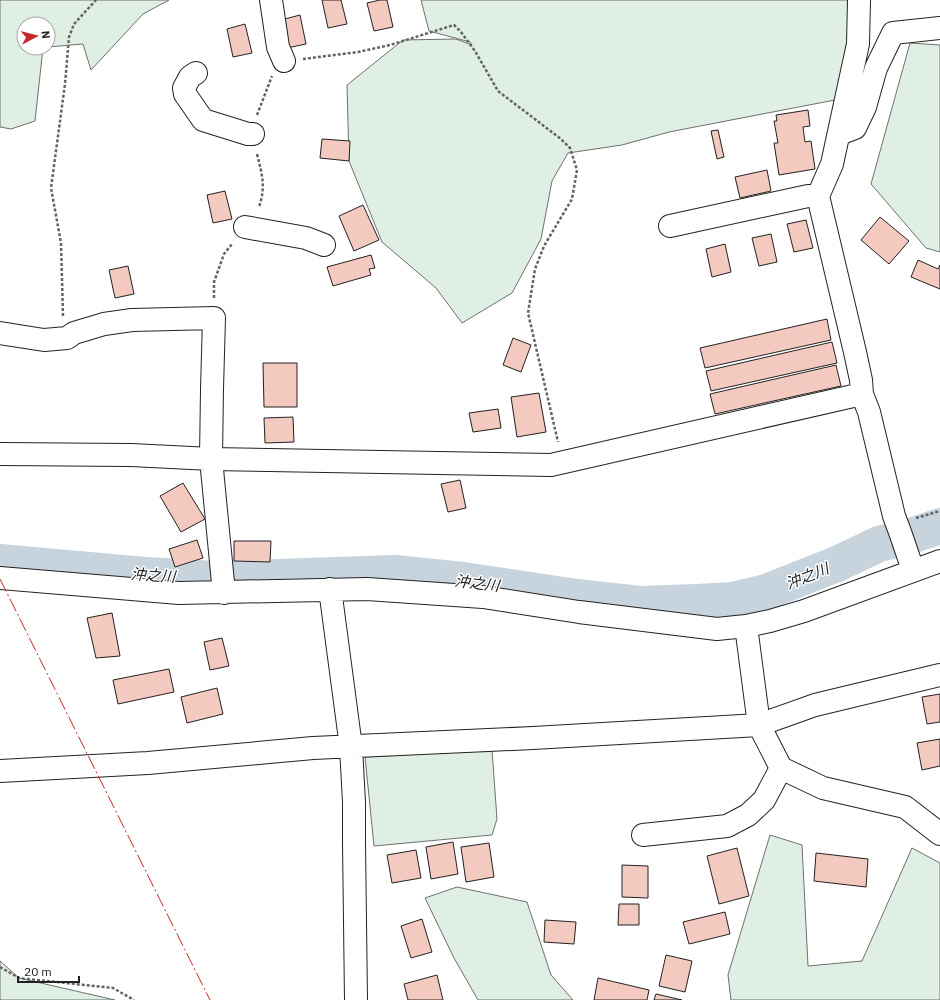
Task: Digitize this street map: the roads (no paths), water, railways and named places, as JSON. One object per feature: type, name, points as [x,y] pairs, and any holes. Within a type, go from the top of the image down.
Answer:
[{"type":"street","points":[[270,0],[278,47],[284,61]]},
{"type":"street","points":[[859,0],[858,44],[832,164],[818,196],[855,352],[861,380],[862,394],[869,412],[894,516],[913,570]]},
{"type":"street","points":[[839,134],[855,128],[865,107],[876,68],[893,33],[940,28]]},
{"type":"street","points":[[196,73],[190,77],[184,88],[185,94],[203,120],[248,134],[253,134]]},
{"type":"street","points":[[670,226],[808,196],[818,196]]},
{"type":"street","points":[[245,227],[306,238],[324,245]]},
{"type":"street","points":[[0,333],[44,340],[64,339],[81,330],[104,324],[132,320],[214,318],[212,459],[224,593]]},
{"type":"street","points":[[0,454],[130,455],[212,459],[551,465],[862,394]]},
{"type":"street","points":[[0,578],[179,593],[367,589],[483,597],[579,612],[717,629],[746,626],[804,611],[940,561]]},
{"type":"street","points":[[330,589],[351,747],[354,802],[356,1000]]},
{"type":"street","points":[[746,626],[759,725],[781,768],[823,788],[906,807],[940,834]]},
{"type":"street","points":[[0,771],[148,763],[313,748],[759,725],[815,705],[940,675]]},
{"type":"street","points":[[643,835],[727,826],[748,816],[764,800],[781,768]]},
{"type":"waterway","name":"沖之川","points":[[0,562],[145,575],[215,579],[395,573],[463,580],[577,597],[640,604],[697,602],[732,600],[766,592],[837,564],[879,544],[914,535],[940,526]]}]
